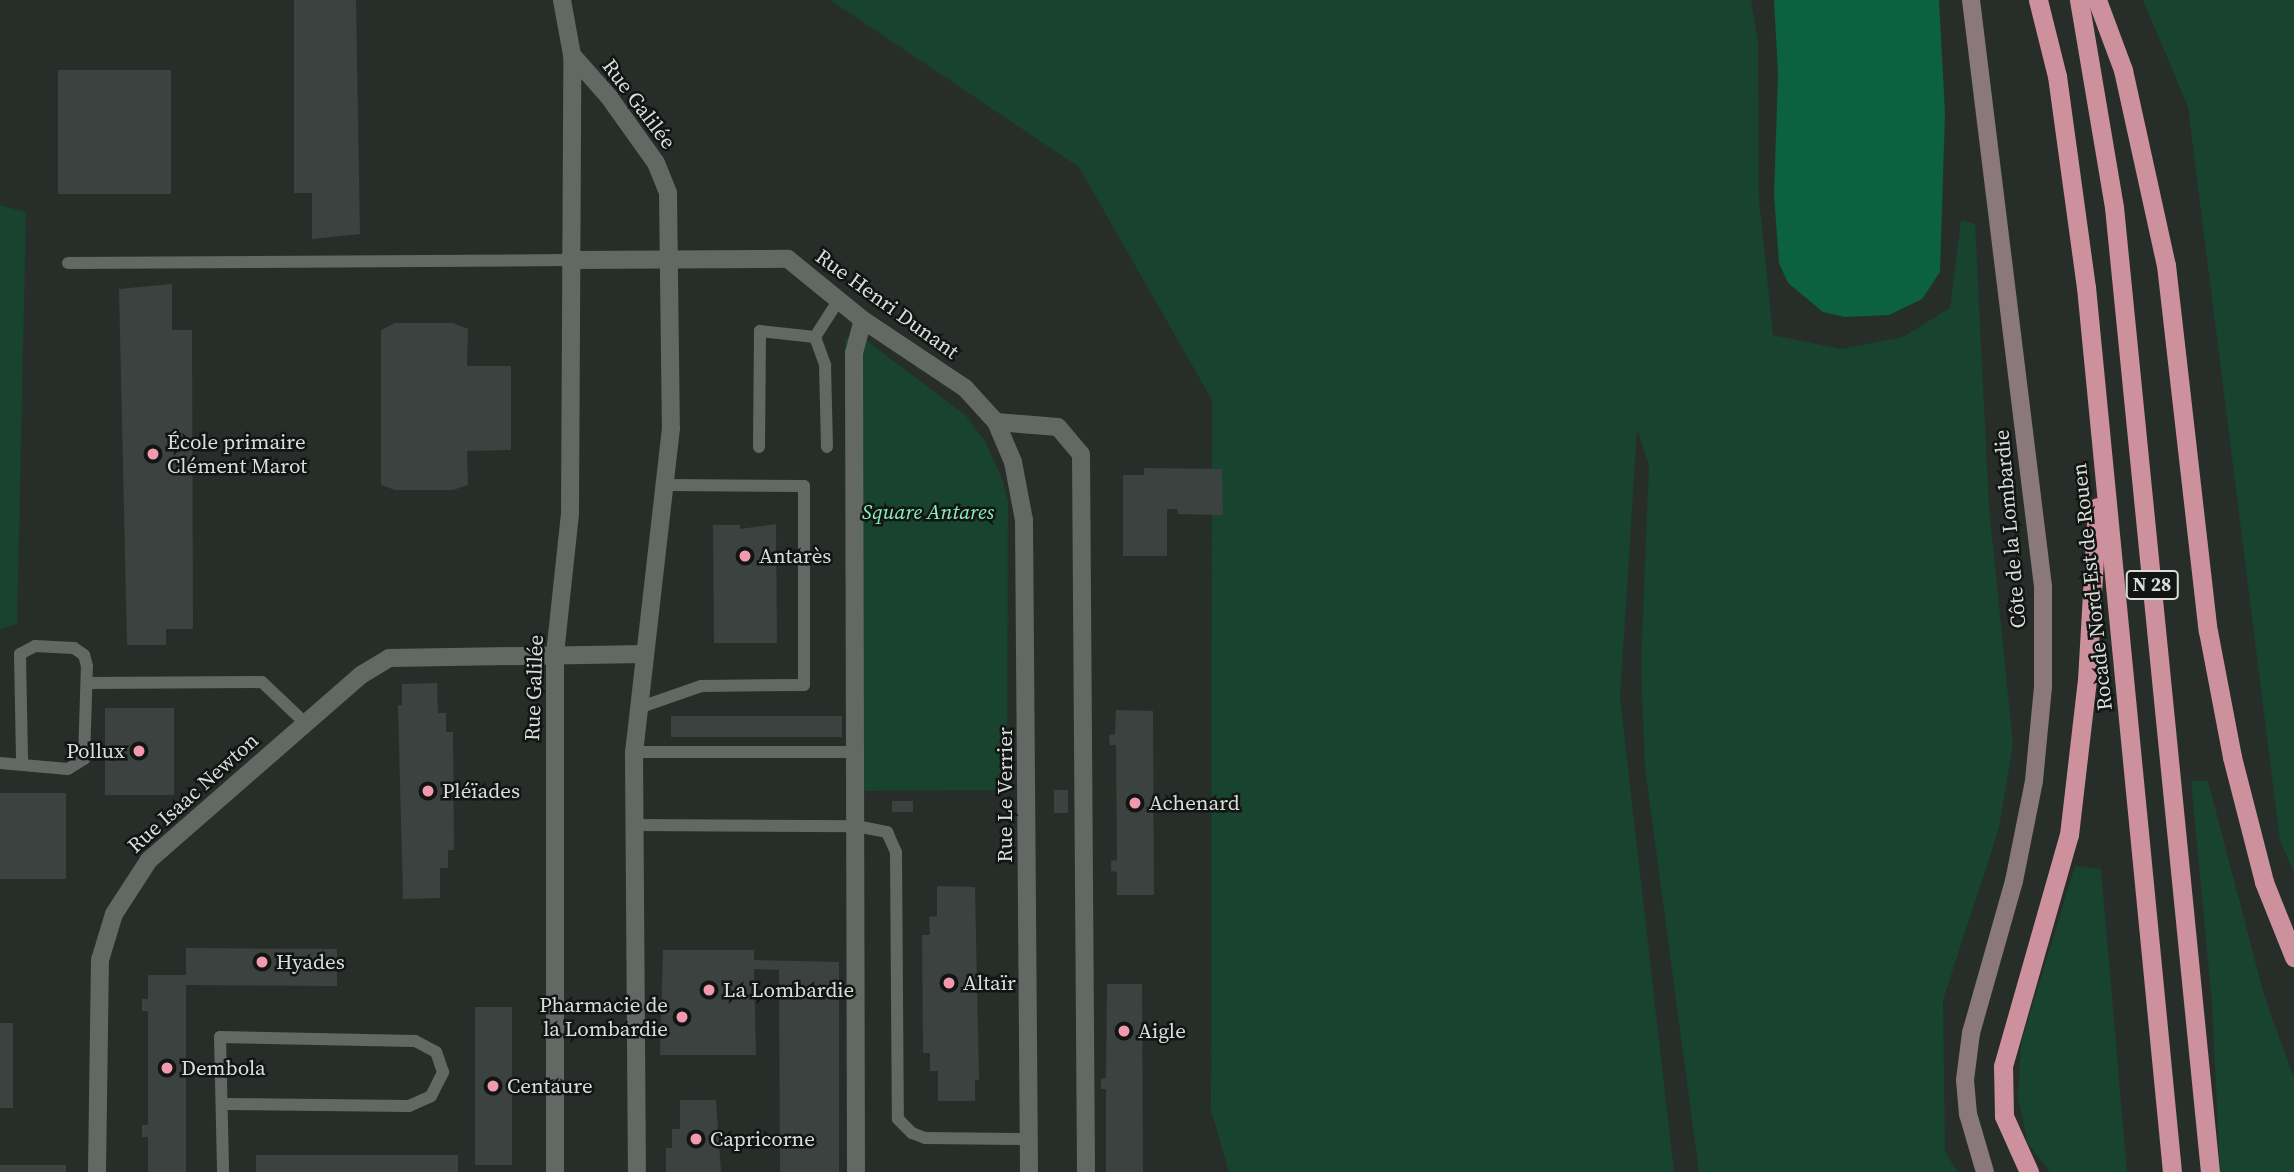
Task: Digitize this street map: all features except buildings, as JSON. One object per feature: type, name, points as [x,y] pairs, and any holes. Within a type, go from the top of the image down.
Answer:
[{"type":"highway","name":"Rocade Nord-Est de Rouen","points":[[2038,0],[2057,76],[2073,176],[2172,1172]]},
{"type":"highway","name":"N 28","points":[[2079,0],[2114,207],[2210,1172]]},
{"type":"highway","points":[[2097,0],[2123,70],[2165,265],[2208,631],[2232,757],[2264,883],[2294,957]]},
{"type":"highway","points":[[2029,1172],[2004,1116],[2003,1066],[2060,874],[2079,771],[2100,453]]},
{"type":"main road","name":"Côte de la Lombardie","points":[[1971,0],[2043,586],[2043,687],[2034,781],[2014,881],[1971,1033],[1965,1080],[1968,1114],[1985,1172]]},
{"type":"street","points":[[562,0],[572,55]]},
{"type":"street","name":"Rue Galilée","points":[[572,55],[610,97],[664,177],[669,260],[671,428],[634,752],[637,1172]]},
{"type":"street","name":"Rue Galilée","points":[[555,1172],[555,654],[569,544],[568,260],[572,55]]},
{"type":"street","name":"Rue Henri Dunant","points":[[568,260],[788,259],[863,320],[929,360],[965,388],[996,422]]},
{"type":"street","points":[[856,1172],[854,353],[863,320]]},
{"type":"street","points":[[996,422],[1058,427],[1081,454],[1086,1172]]},
{"type":"street","name":"Rue Le Verrier","points":[[996,422],[1013,462],[1024,520],[1029,1172]]},
{"type":"street","name":"Rue Isaac Newton","points":[[97,1172],[97,994],[100,960],[114,914],[149,860],[361,675],[389,658],[645,654]]},
{"type":"lane","points":[[68,263],[568,260]]},
{"type":"lane","points":[[814,337],[838,301]]},
{"type":"lane","points":[[760,447],[760,331],[814,337]]},
{"type":"lane","points":[[814,337],[825,365],[828,447]]},
{"type":"lane","points":[[638,708],[701,686],[804,684],[804,486],[666,485]]},
{"type":"lane","points":[[0,762],[22,762],[42,769],[68,769],[84,759],[88,683],[83,655],[74,648],[35,646],[20,654],[22,762]]},
{"type":"lane","points":[[88,683],[262,682],[305,723]]},
{"type":"lane","points":[[634,752],[855,752]]},
{"type":"lane","points":[[634,825],[856,825],[887,832],[896,852],[898,1119],[912,1133],[925,1138],[1029,1139]]},
{"type":"lane","points":[[222,1104],[409,1106],[431,1096],[443,1072],[436,1052],[415,1041],[220,1037],[223,1172]]},
{"type":"green space","points":[[830,0],[1751,0],[1758,42],[1759,199],[1773,335],[1841,349],[1903,337],[1950,308],[1961,220],[1975,224],[1989,507],[2013,744],[1999,828],[1943,1000],[1945,1152],[1958,1172],[1699,1172],[1645,767],[1641,666],[1649,465],[1637,429],[1620,698],[1674,1172],[1229,1172],[1211,1110],[1212,400],[1079,167]]},
{"type":"green space","points":[[2143,0],[2294,0],[2294,872],[2280,841],[2188,107]]},
{"type":"green space","points":[[0,205],[26,212],[17,624],[0,629]]},
{"type":"green space","name":"Square Antares","points":[[854,331],[966,416],[985,441],[1002,479],[1008,501],[1007,790],[850,791],[845,340]]},
{"type":"green space","points":[[2191,781],[2208,781],[2264,995],[2294,1078],[2294,1172],[2220,1172],[2212,1003]]},
{"type":"green space","points":[[2075,866],[2101,869],[2127,1172],[2050,1172],[2028,1144],[2018,1097],[2021,1043]]},
{"type":"shaded area","points":[[1774,0],[1939,0],[1945,113],[1940,272],[1922,299],[1889,315],[1845,317],[1823,312],[1788,283],[1779,263],[1774,195],[1778,74]]},
{"type":"place","name":"École primaire Clément Marot","points":[[153,454]]},
{"type":"place","name":"Antarès","points":[[745,556]]},
{"type":"place","name":"Pollux","points":[[139,751]]},
{"type":"place","name":"Pléïades","points":[[428,791]]},
{"type":"place","name":"Achenard","points":[[1135,803]]},
{"type":"place","name":"Hyades","points":[[262,962]]},
{"type":"place","name":"Altaïr","points":[[949,983]]},
{"type":"place","name":"La Lombardie","points":[[709,990]]},
{"type":"place","name":"Pharmacie de la Lombardie","points":[[682,1017]]},
{"type":"place","name":"Aigle","points":[[1124,1031]]},
{"type":"place","name":"Dembola","points":[[167,1068]]},
{"type":"place","name":"Centaure","points":[[493,1086]]},
{"type":"place","name":"Capricorne","points":[[696,1139]]}]
